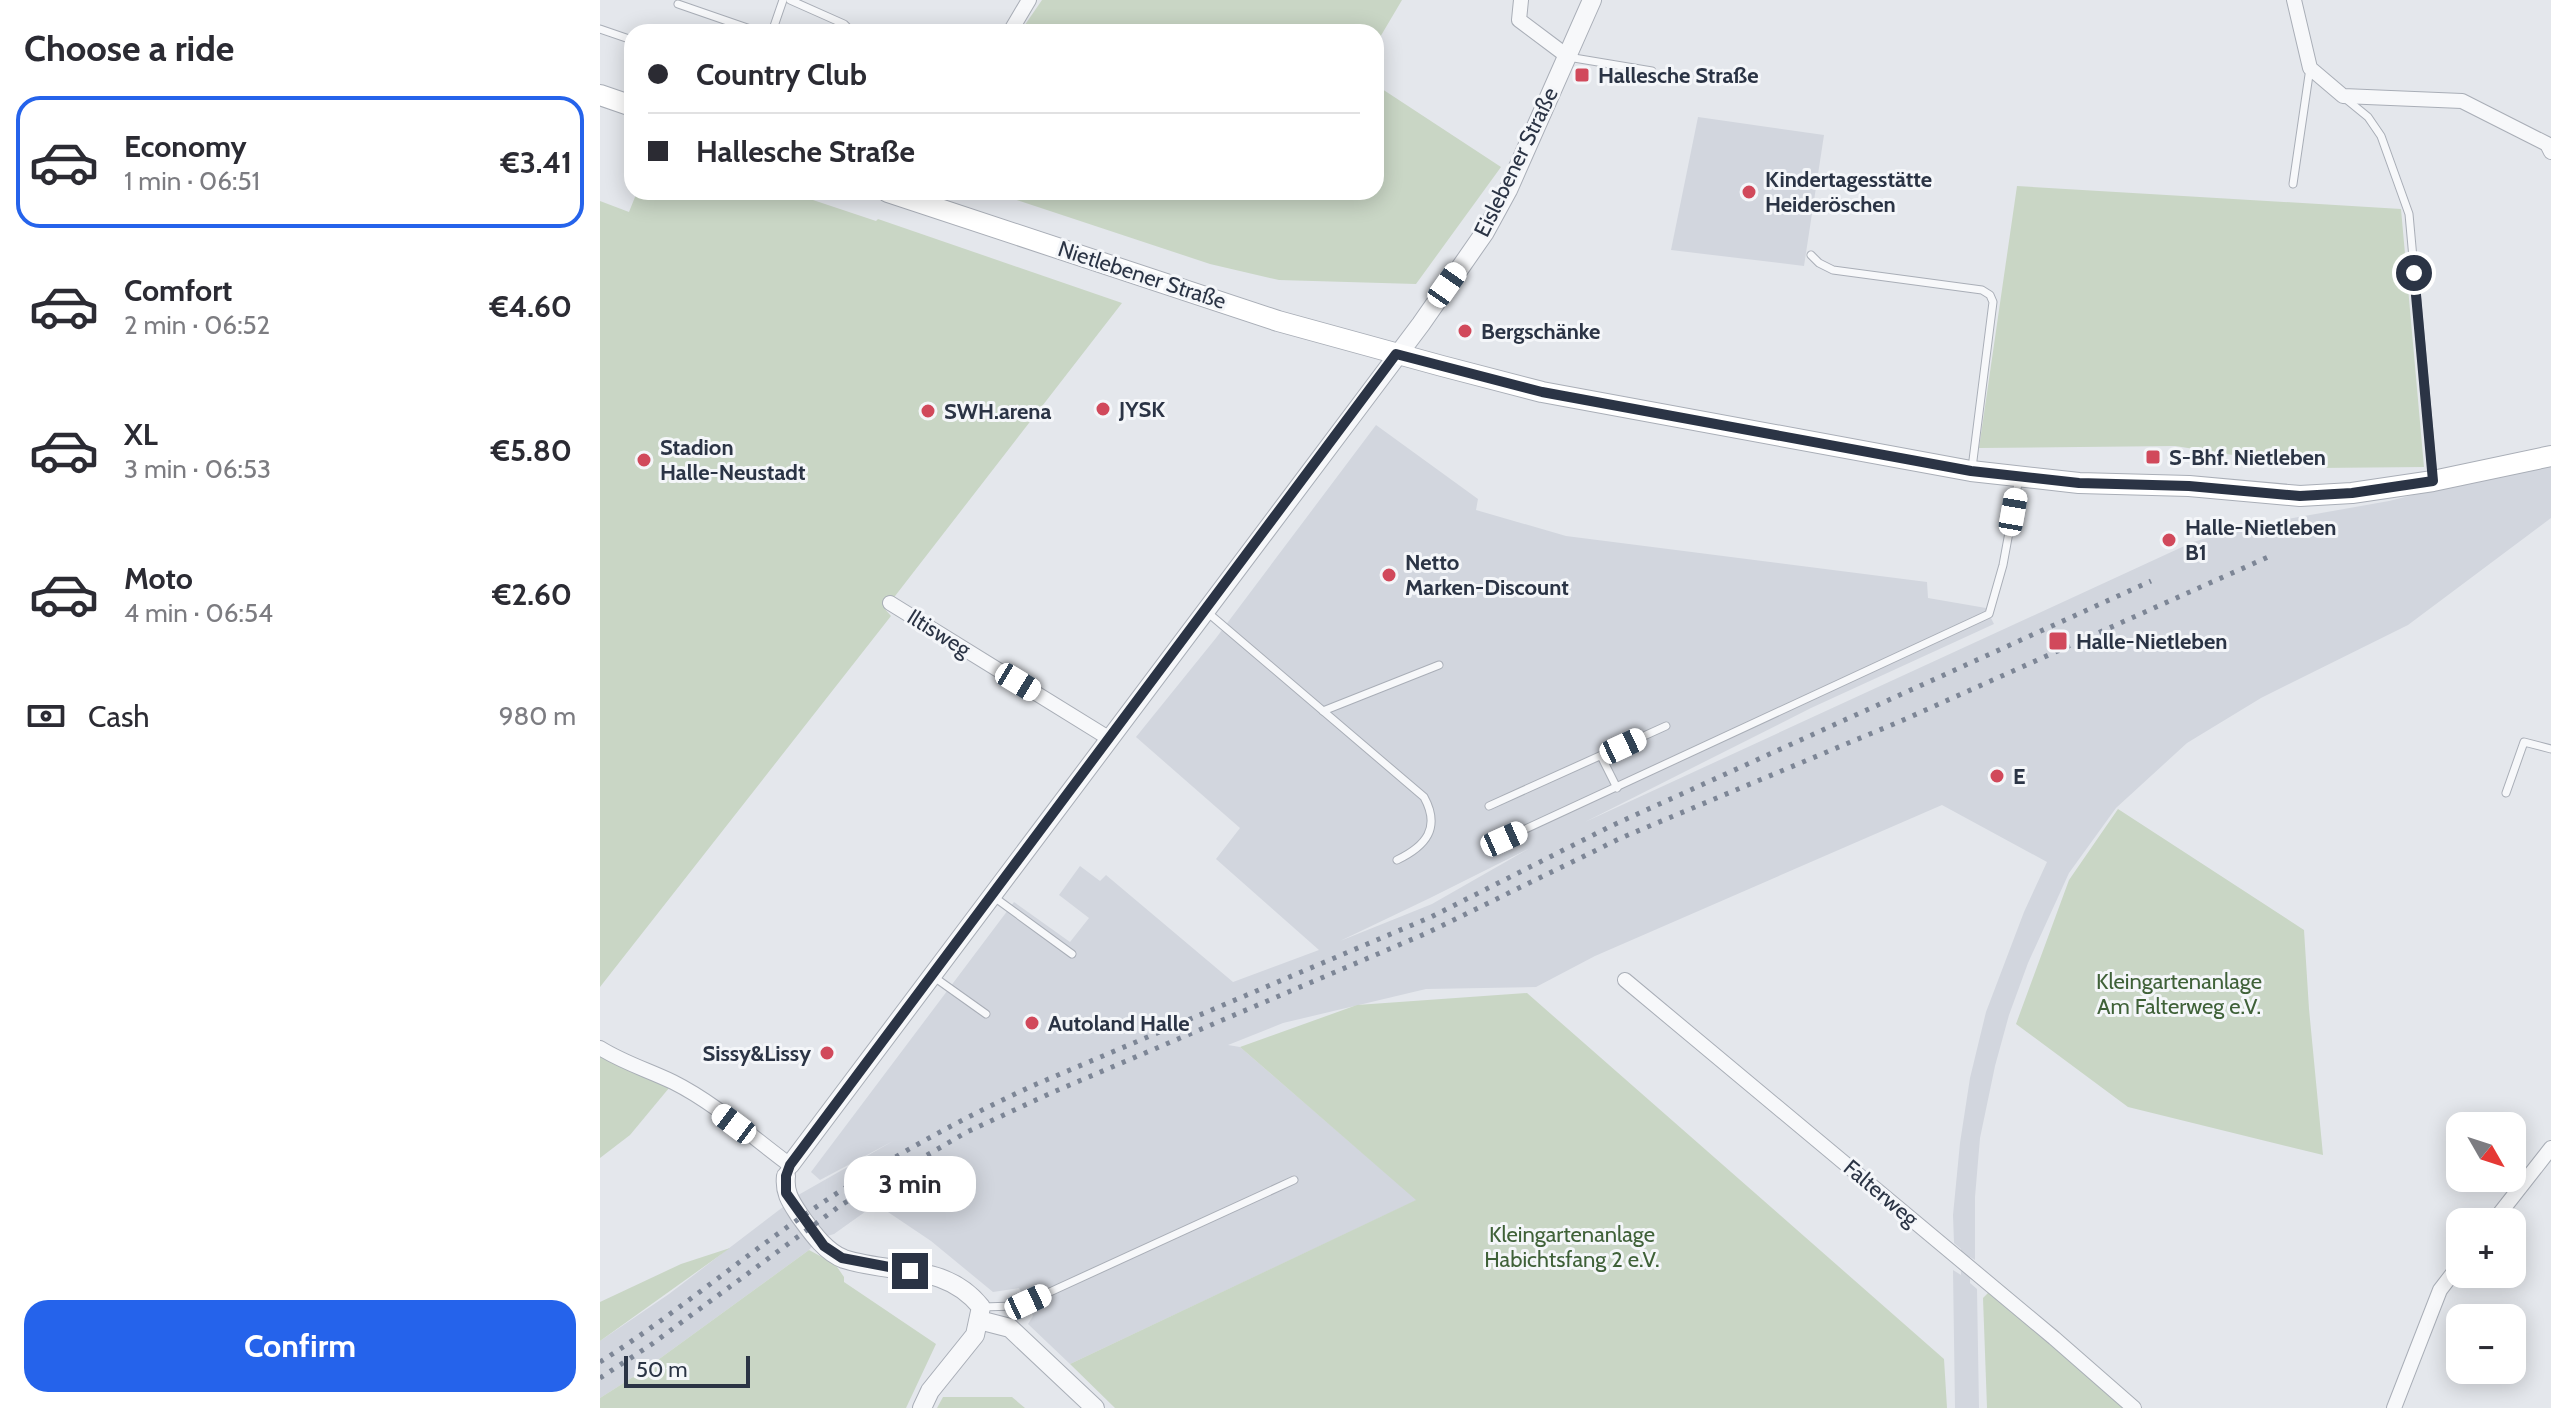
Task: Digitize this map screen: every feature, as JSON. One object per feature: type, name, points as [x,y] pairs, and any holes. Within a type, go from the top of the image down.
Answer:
[{"type":"main road","points":[[600,95],[624,103]]},
{"type":"main road","name":"Nietlebener Straße","points":[[917,200],[1278,321],[1542,392],[1971,471],[2079,483],[2189,486],[2300,496],[2352,493],[2433,481],[2551,456]]},
{"type":"street","points":[[1015,24],[1029,0]]},
{"type":"street","points":[[1521,0],[1519,20],[1567,56]]},
{"type":"street","name":"Eislebener Straße","points":[[1396,354],[1421,324],[1485,232],[1508,190],[1592,0]]},
{"type":"street","points":[[2294,0],[2310,68],[2343,96],[2462,101],[2547,144],[2551,152]]},
{"type":"street","points":[[1095,1408],[1010,1328],[980,1314],[968,1291],[945,1279],[842,1258],[824,1246],[786,1193],[788,1171],[1396,354]]},
{"type":"street","name":"Iltisweg","points":[[890,603],[1110,739]]},
{"type":"street","name":"Falterweg","points":[[1625,980],[2134,1408]]},
{"type":"street","points":[[600,1048],[624,1063],[674,1082],[788,1171]]},
{"type":"street","points":[[2504,1208],[2551,1148]]},
{"type":"street","points":[[2394,1408],[2440,1290],[2446,1282]]},
{"type":"street","points":[[922,1408],[930,1391],[975,1335],[980,1314]]},
{"type":"lane","points":[[775,24],[783,0]]},
{"type":"lane","points":[[790,0],[844,24]]},
{"type":"lane","points":[[678,4],[736,24]]},
{"type":"lane","points":[[600,29],[624,37]]},
{"type":"lane","points":[[1567,56],[1652,71]]},
{"type":"lane","points":[[2293,184],[2310,68]]},
{"type":"lane","points":[[2343,96],[2368,117],[2381,136],[2409,214],[2433,481]]},
{"type":"lane","points":[[1811,255],[1833,270],[1982,290],[1990,295],[1993,302],[1971,471]]},
{"type":"lane","points":[[1504,839],[1989,614],[2003,565],[2019,476]]},
{"type":"lane","points":[[1205,610],[1424,797],[1433,823],[1429,834],[1412,853],[1397,860]]},
{"type":"lane","points":[[1323,711],[1439,665]]},
{"type":"lane","points":[[1489,806],[1666,726]]},
{"type":"lane","points":[[2506,793],[2524,742],[2551,749]]},
{"type":"lane","points":[[1601,756],[1617,788]]},
{"type":"lane","points":[[992,896],[1072,954]]},
{"type":"lane","points":[[932,976],[986,1014]]},
{"type":"lane","points":[[980,1314],[1028,1302],[1294,1180]]},
{"type":"shaded area","name":"Kindertagesstätte Heideröschen","points":[[1698,117],[1824,135],[1804,266],[1671,250]]},
{"type":"shaded area","points":[[1376,425],[1478,499],[1476,510],[1566,536],[1927,582],[1928,598],[1986,608],[1994,624],[1811,708],[1585,822],[2193,542],[2248,526],[2389,501],[2551,466],[2551,518],[2408,625],[2261,698],[2187,743],[2116,808],[2069,873],[2028,963],[2009,1015],[1980,1138],[1975,1197],[1975,1260],[1970,1257],[1970,1283],[1977,1289],[1979,1408],[1955,1408],[1953,1270],[1961,1275],[1961,1249],[1954,1243],[1953,1215],[1960,1143],[1970,1078],[1986,1012],[2024,912],[2047,862],[1942,805],[1595,956],[1536,987],[1426,989],[1283,1023],[1228,1045],[1240,1047],[1417,1200],[1070,1364],[1028,1324],[1033,1316],[1019,1288],[993,1292],[931,1241],[876,1204],[834,1234],[818,1239],[809,1250],[644,1370],[600,1398],[600,1341],[669,1294],[800,1194],[895,1140],[820,1180],[811,1172],[1014,902],[1070,942],[1089,918],[1059,895],[1080,866],[1100,881],[1106,875],[1233,982],[1319,950],[1216,859],[1240,828],[1136,737],[1216,638]],"holes":[[[1530,848],[1432,904],[1340,941]]]},
{"type":"green space","points":[[1042,0],[1402,0],[1384,30],[1384,24],[1026,24]]},
{"type":"green space","points":[[1384,90],[1501,167],[1416,284],[1279,280],[1210,264],[1017,200],[1384,200]]},
{"type":"green space","points":[[2017,186],[2401,209],[2424,467],[2317,468],[2175,446],[1979,448]]},
{"type":"green space","points":[[634,200],[813,200],[876,221],[878,219],[1122,303],[885,609],[891,616],[600,987],[600,201],[629,212]]},
{"type":"green space","name":"Kleingartenanlage Am Falterweg e.V.","points":[[2118,809],[2304,930],[2323,1155],[2128,1107],[2016,1024],[2069,880]]},
{"type":"green space","name":"Kleingartenanlage Habichtsfang 2 e.V.","points":[[1527,993],[1944,1359],[1947,1408],[1115,1408],[1070,1364],[1416,1200],[1240,1047],[1357,1005]]},
{"type":"green space","points":[[600,1048],[674,1082],[630,1135],[600,1158]]},
{"type":"green space","points":[[730,1248],[600,1341],[600,1302],[681,1264]]},
{"type":"green space","points":[[809,1250],[835,1264],[844,1282],[936,1344],[906,1408],[600,1408],[600,1398],[644,1370]]},
{"type":"green space","points":[[1989,1292],[2136,1408],[1987,1408],[1983,1298]]},
{"type":"green space","points":[[943,1397],[1012,1397],[1025,1408],[937,1408]]},
{"type":"railway","points":[[600,1378],[652,1344],[841,1205],[967,1132],[1051,1093],[1427,933],[1621,838],[1901,721],[2268,557]]},
{"type":"railway","points":[[600,1362],[830,1198],[914,1146],[973,1115],[1032,1086],[1431,917],[1611,826],[2151,581]]},
{"type":"place","name":"Hallesche Straße","points":[[1582,75]]},
{"type":"place","name":"Kindertagesstätte Heideröschen","points":[[1749,192]]},
{"type":"place","name":"Bergschänke","points":[[1465,331]]},
{"type":"place","name":"JYSK","points":[[1103,409]]},
{"type":"place","name":"SWH.arena","points":[[928,411]]},
{"type":"place","name":"S-Bhf. Nietleben","points":[[2153,457]]},
{"type":"place","name":"Stadion Halle-Neustadt","points":[[644,460]]},
{"type":"place","name":"Halle-Nietleben B1","points":[[2169,540]]},
{"type":"place","name":"Netto Marken-Discount","points":[[1389,575]]},
{"type":"place","name":"Halle-Nietleben","points":[[2058,641]]},
{"type":"place","name":"E","points":[[1997,776]]},
{"type":"place","name":"Autoland Halle","points":[[1032,1023]]},
{"type":"place","name":"Sissy&Lissy","points":[[827,1053]]},
{"type":"route","points":[[910,1271],[842,1258],[824,1246],[786,1193],[784,1187],[790,1165],[1396,354],[1542,392],[1971,471],[2079,483],[2189,486],[2300,496],[2352,493],[2433,481],[2414,273]]}]
